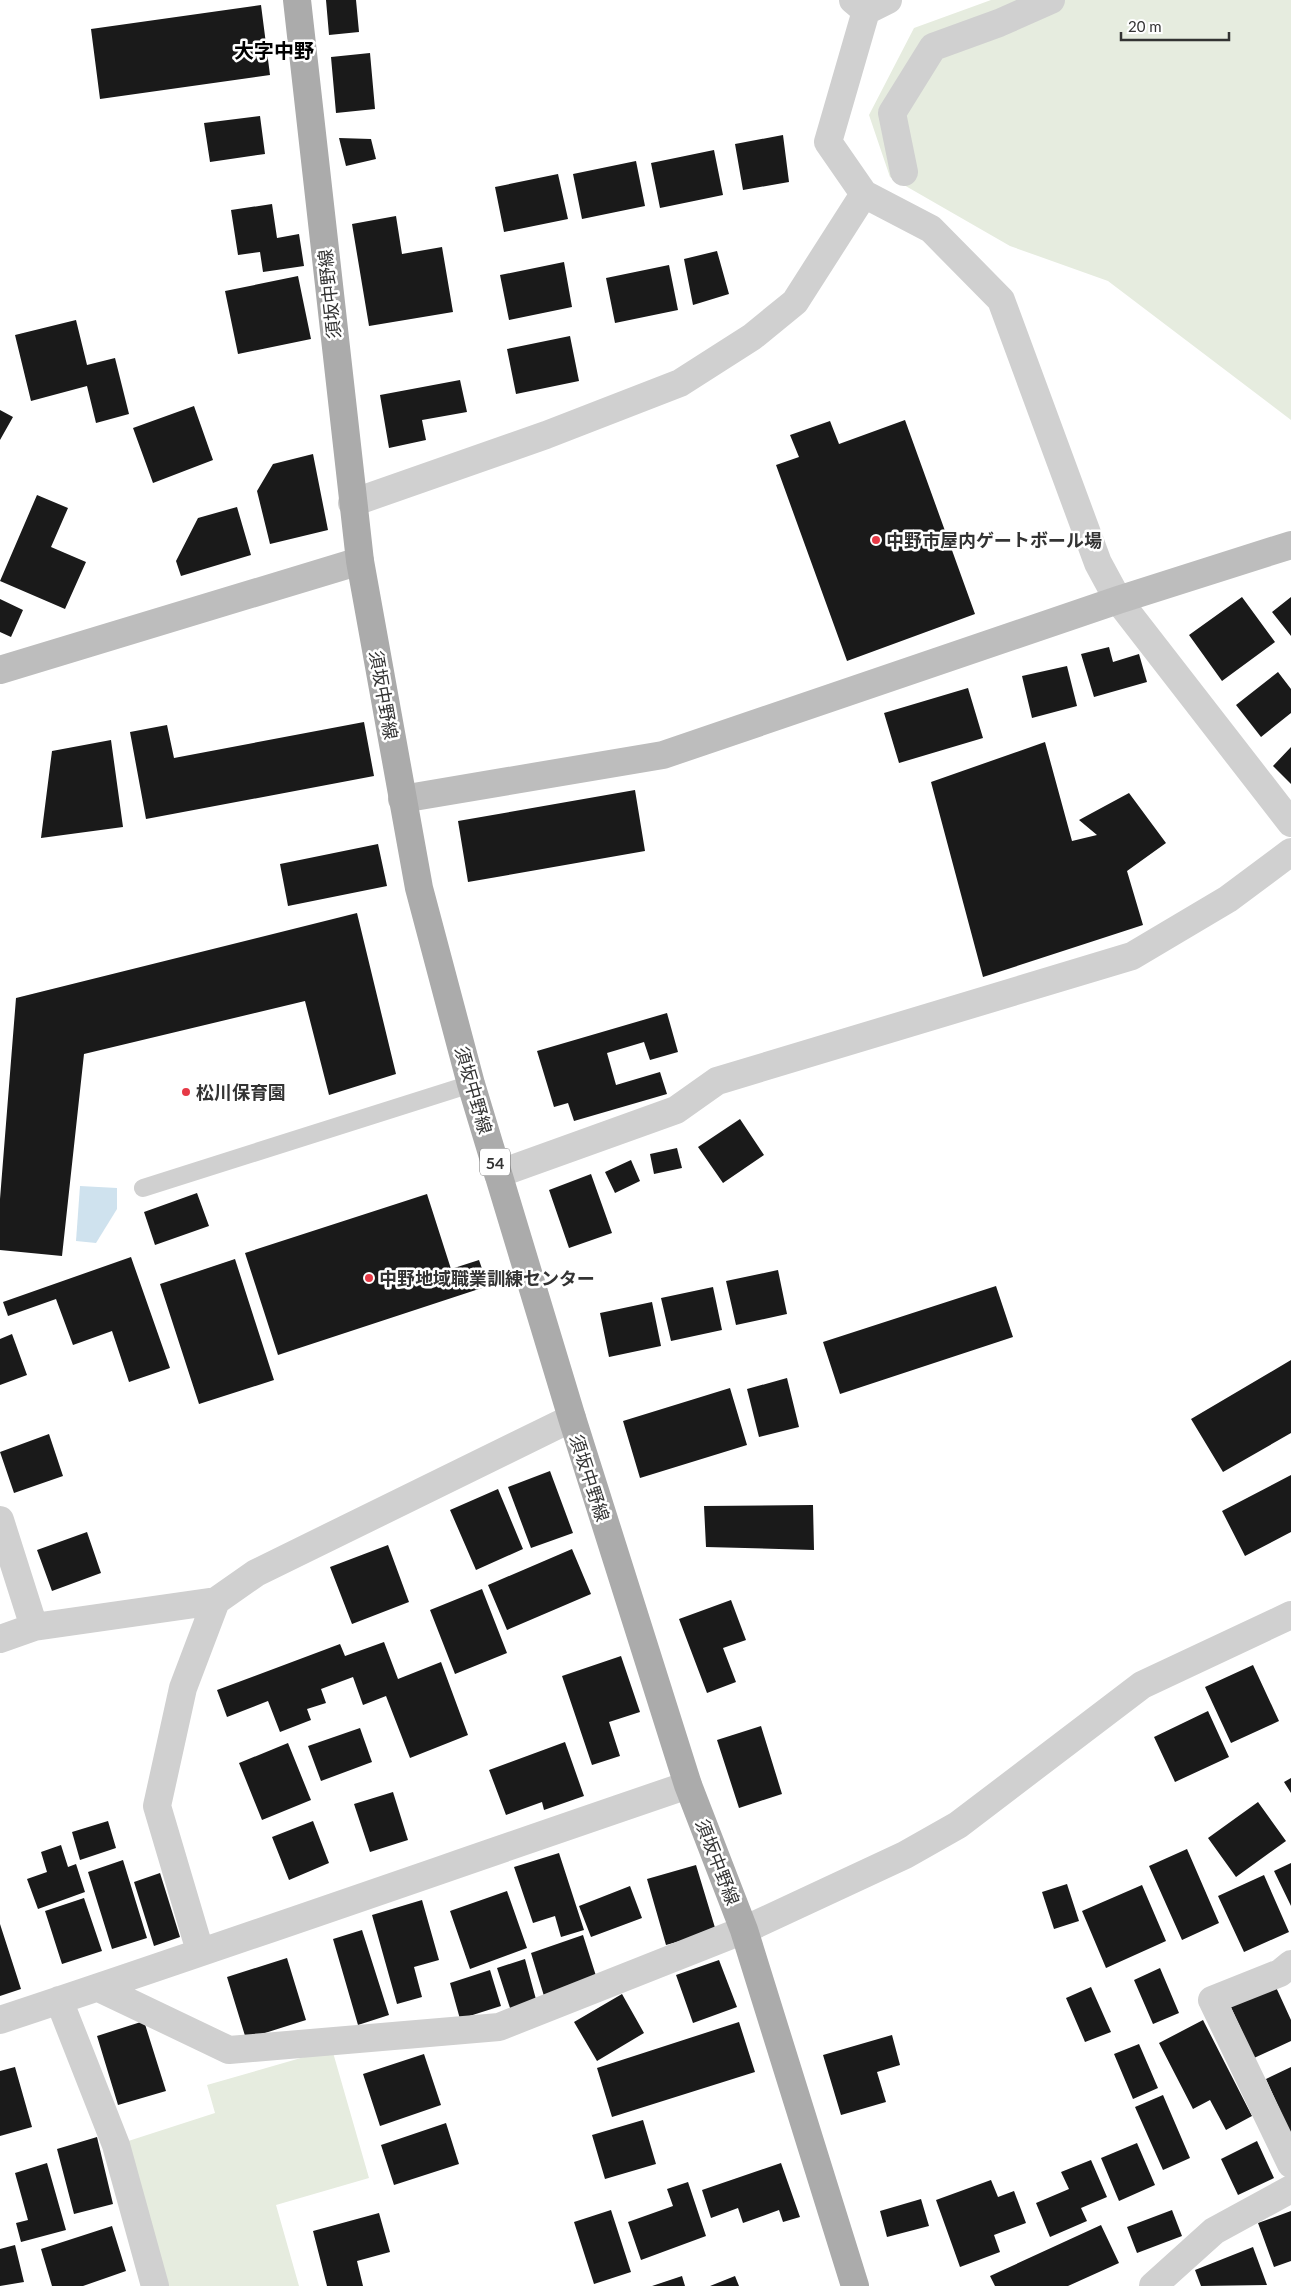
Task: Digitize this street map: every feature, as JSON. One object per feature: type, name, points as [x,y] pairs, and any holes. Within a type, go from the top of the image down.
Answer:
[{"type":"main road","name":"須坂中野線","points":[[297,0],[352,503],[360,561],[419,888],[471,1084],[572,1418],[688,1785],[744,1930],[855,2286]]},
{"type":"street","points":[[904,172],[892,113],[933,48],[999,23],[1051,0]]},
{"type":"street","points":[[869,4],[828,142],[864,194],[931,230],[1001,300],[1098,563],[1118,600],[1291,823]]},
{"type":"street","points":[[352,503],[546,435],[680,383],[752,337],[796,302],[864,194]]},
{"type":"street","points":[[402,799],[663,755],[1118,600],[1291,544]]},
{"type":"street","points":[[0,670],[360,561]]},
{"type":"street","points":[[498,1174],[676,1110],[717,1081],[1132,956],[1228,899],[1291,852]]},
{"type":"street","points":[[0,1638],[34,1627],[216,1601],[256,1573],[572,1418]]},
{"type":"street","points":[[0,1520],[34,1627]]},
{"type":"street","points":[[200,1951],[157,1806],[183,1688],[216,1601]]},
{"type":"street","points":[[99,1988],[229,2050],[499,2028],[744,1930],[905,1855],[958,1825],[1142,1685],[1291,1615]]},
{"type":"street","points":[[0,2020],[99,1988],[200,1951],[688,1785]]},
{"type":"street","points":[[1291,1964],[1280,1973],[1212,2000],[1291,2164]]},
{"type":"street","points":[[59,2000],[116,2145],[155,2286]]},
{"type":"street","points":[[1153,2286],[1214,2231],[1291,2190]]},
{"type":"lane","points":[[143,1188],[471,1084]]},
{"type":"shaded area","points":[[991,0],[1291,0],[1291,420],[1108,281],[1010,246],[890,177],[869,115],[914,28]]},
{"type":"shaded area","points":[[332,2049],[369,2178],[276,2205],[299,2286],[155,2286],[116,2145],[215,2113],[207,2085]]},
{"type":"water","points":[[80,1186],[117,1188],[117,1209],[96,1243],[76,1241]]},
{"type":"building","points":[[326,0],[356,0],[359,32],[329,35]]},
{"type":"building","points":[[261,5],[270,75],[100,99],[91,29]]},
{"type":"building","points":[[370,53],[375,109],[336,113],[331,57]]},
{"type":"building","points":[[260,116],[265,154],[210,162],[204,123]]},
{"type":"building","points":[[783,135],[789,182],[743,190],[735,144]]},
{"type":"building","points":[[339,138],[371,139],[376,159],[346,166]]},
{"type":"building","points":[[714,150],[723,195],[660,208],[651,163]]},
{"type":"building","points":[[636,161],[645,206],[582,219],[573,174]]},
{"type":"building","points":[[558,174],[568,219],[504,232],[495,187]]},
{"type":"building","points":[[272,204],[277,238],[299,234],[304,266],[263,272],[260,252],[238,255],[231,210]]},
{"type":"building","points":[[396,216],[402,254],[442,247],[453,312],[369,326],[352,224]]},
{"type":"building","points":[[717,251],[729,294],[693,305],[684,259]]},
{"type":"building","points":[[564,262],[572,307],[509,320],[500,275]]},
{"type":"building","points":[[669,265],[678,310],[615,323],[606,278]]},
{"type":"building","points":[[298,276],[311,339],[238,354],[225,291]]},
{"type":"building","points":[[76,320],[87,365],[115,358],[129,414],[96,423],[87,386],[31,401],[15,335]]},
{"type":"building","points":[[570,336],[579,381],[516,394],[507,349]]},
{"type":"building","points":[[460,380],[467,412],[422,420],[426,440],[389,448],[380,395]]},
{"type":"building","points":[[194,406],[213,460],[153,483],[133,428]]},
{"type":"building","points":[[0,410],[13,417],[0,440]]},
{"type":"building","name":"中野市屋内ゲートボール場","points":[[905,420],[975,614],[847,661],[776,465],[799,457],[790,435],[830,421],[839,444]]},
{"type":"building","points":[[313,454],[328,530],[270,544],[257,491],[273,464]]},
{"type":"building","points":[[37,495],[68,508],[51,547],[86,562],[65,609],[0,581]]},
{"type":"building","points":[[237,507],[251,555],[181,576],[176,561],[198,518]]},
{"type":"building","points":[[1242,597],[1275,642],[1222,681],[1189,635]]},
{"type":"building","points":[[1291,597],[1291,636],[1272,612]]},
{"type":"building","points":[[0,599],[23,610],[11,637],[0,632]]},
{"type":"building","points":[[1109,647],[1113,662],[1139,654],[1147,682],[1094,697],[1081,654]]},
{"type":"building","points":[[1067,666],[1077,706],[1032,718],[1022,676]]},
{"type":"building","points":[[1278,672],[1291,689],[1291,713],[1261,737],[1236,705]]},
{"type":"building","points":[[968,688],[983,738],[899,763],[884,713]]},
{"type":"building","points":[[364,722],[374,776],[146,819],[130,732],[167,725],[174,758]]},
{"type":"building","points":[[111,740],[123,827],[41,838],[52,751]]},
{"type":"building","points":[[1045,742],[1072,841],[1097,835],[1079,820],[1129,793],[1166,843],[1127,871],[1143,925],[983,977],[931,782]]},
{"type":"building","points":[[1291,747],[1291,784],[1273,766]]},
{"type":"building","points":[[635,790],[645,851],[468,882],[458,821]]},
{"type":"building","points":[[378,844],[387,886],[288,906],[280,864]]},
{"type":"building","points":[[357,913],[396,1074],[329,1095],[305,1001],[84,1054],[62,1256],[0,1250],[0,1199],[16,998]]},
{"type":"building","points":[[667,1013],[678,1052],[650,1060],[644,1042],[607,1053],[616,1085],[660,1072],[667,1094],[574,1121],[568,1103],[554,1107],[537,1051]]},
{"type":"building","points":[[740,1119],[764,1155],[723,1183],[698,1147]]},
{"type":"building","points":[[677,1148],[682,1168],[654,1174],[650,1154]]},
{"type":"building","points":[[631,1160],[640,1181],[615,1193],[605,1172]]},
{"type":"building","points":[[591,1174],[612,1233],[569,1248],[549,1190]]},
{"type":"building","points":[[197,1193],[209,1226],[155,1245],[144,1212]]},
{"type":"building","name":"中野地域職業訓練センター","points":[[427,1194],[451,1269],[479,1260],[488,1286],[278,1355],[245,1253]]},
{"type":"building","points":[[131,1257],[170,1368],[129,1382],[112,1331],[73,1345],[56,1299],[8,1316],[3,1302]]},
{"type":"building","points":[[235,1259],[274,1380],[199,1404],[160,1284]]},
{"type":"building","points":[[778,1270],[787,1314],[736,1325],[726,1281]]},
{"type":"building","points":[[996,1286],[1013,1337],[840,1394],[823,1342]]},
{"type":"building","points":[[713,1287],[722,1330],[671,1341],[661,1298]]},
{"type":"building","points":[[652,1302],[661,1346],[609,1357],[600,1313]]},
{"type":"building","points":[[12,1334],[27,1375],[0,1385],[0,1339]]},
{"type":"building","points":[[1291,1360],[1291,1433],[1223,1472],[1191,1419]]},
{"type":"building","points":[[787,1378],[799,1427],[759,1437],[747,1389]]},
{"type":"building","points":[[730,1388],[747,1445],[640,1478],[623,1421]]},
{"type":"building","points":[[49,1434],[63,1476],[14,1493],[0,1452]]},
{"type":"building","points":[[550,1471],[573,1533],[531,1548],[508,1487]]},
{"type":"building","points":[[1291,1475],[1291,1532],[1245,1556],[1222,1511]]},
{"type":"building","points":[[498,1489],[523,1549],[476,1570],[450,1510]]},
{"type":"building","points":[[813,1505],[814,1550],[706,1547],[704,1506]]},
{"type":"building","points":[[87,1532],[101,1573],[52,1591],[37,1550]]},
{"type":"building","points":[[388,1545],[409,1602],[352,1624],[330,1567]]},
{"type":"building","points":[[572,1549],[591,1594],[507,1630],[488,1585]]},
{"type":"building","points":[[482,1589],[507,1653],[455,1674],[430,1610]]},
{"type":"building","points":[[731,1600],[746,1640],[723,1648],[736,1682],[707,1693],[679,1619]]},
{"type":"building","points":[[384,1642],[398,1679],[441,1662],[468,1735],[410,1758],[386,1696],[363,1705],[353,1677],[321,1689],[326,1703],[307,1709],[311,1720],[280,1732],[268,1701],[227,1717],[217,1690],[340,1644],[345,1656]]},
{"type":"building","points":[[621,1656],[640,1712],[609,1722],[620,1756],[592,1765],[562,1676]]},
{"type":"building","points":[[1253,1665],[1279,1721],[1231,1743],[1205,1687]]},
{"type":"building","points":[[1208,1711],[1229,1757],[1175,1782],[1154,1737]]},
{"type":"building","points":[[761,1726],[782,1794],[739,1808],[717,1740]]},
{"type":"building","points":[[360,1728],[372,1762],[321,1781],[308,1746]]},
{"type":"building","points":[[565,1742],[584,1796],[544,1810],[542,1802],[506,1815],[489,1770]]},
{"type":"building","points":[[288,1743],[311,1800],[262,1820],[239,1763]]},
{"type":"building","points":[[1291,1778],[1291,1793],[1284,1782]]},
{"type":"building","points":[[393,1792],[408,1840],[370,1852],[354,1804]]},
{"type":"building","points":[[1258,1802],[1286,1841],[1236,1877],[1208,1838]]},
{"type":"building","points":[[108,1821],[116,1848],[80,1860],[72,1832]]},
{"type":"building","points":[[313,1821],[329,1863],[289,1880],[272,1837]]},
{"type":"building","points":[[61,1845],[68,1867],[76,1864],[85,1892],[38,1909],[27,1879],[47,1872],[41,1852]]},
{"type":"building","points":[[1187,1849],[1219,1923],[1182,1940],[1149,1866]]},
{"type":"building","points":[[559,1853],[584,1930],[561,1937],[555,1916],[533,1923],[514,1867]]},
{"type":"building","points":[[123,1860],[147,1938],[112,1949],[88,1872]]},
{"type":"building","points":[[1291,1863],[1291,1906],[1274,1871]]},
{"type":"building","points":[[696,1865],[716,1931],[666,1945],[647,1879]]},
{"type":"building","points":[[160,1873],[180,1937],[154,1946],[134,1882]]},
{"type":"building","points":[[1264,1875],[1289,1932],[1244,1952],[1218,1896]]},
{"type":"building","points":[[1067,1884],[1079,1921],[1054,1929],[1042,1892]]},
{"type":"building","points":[[1142,1885],[1166,1941],[1106,1968],[1082,1911]]},
{"type":"building","points":[[630,1886],[642,1918],[591,1937],[579,1906]]},
{"type":"building","points":[[507,1891],[527,1948],[470,1969],[450,1911]]},
{"type":"building","points":[[84,1898],[102,1951],[62,1964],[45,1911]]},
{"type":"building","points":[[422,1900],[439,1960],[414,1967],[422,1997],[397,2004],[372,1915]]},
{"type":"building","points":[[0,1924],[21,1989],[0,1996]]},
{"type":"building","points":[[362,1930],[389,2015],[358,2025],[333,1939]]},
{"type":"building","points":[[583,1935],[597,1979],[544,1996],[531,1953]]},
{"type":"building","points":[[287,1958],[306,2020],[246,2039],[227,1977]]},
{"type":"building","points":[[525,1959],[537,2003],[511,2011],[497,1968]]},
{"type":"building","points":[[719,1960],[737,2007],[693,2023],[676,1975]]},
{"type":"building","points":[[1160,1968],[1179,2013],[1153,2024],[1134,1980]]},
{"type":"building","points":[[490,1970],[501,2006],[460,2019],[450,1983]]},
{"type":"building","points":[[1275,1985],[1291,2020],[1291,2041],[1254,2058],[1230,2005]]},
{"type":"building","points":[[1091,1987],[1111,2032],[1085,2042],[1066,1998]]},
{"type":"building","points":[[622,1994],[644,2033],[597,2061],[574,2022]]},
{"type":"building","points":[[1203,2020],[1252,2116],[1226,2130],[1210,2100],[1193,2109],[1159,2043]]},
{"type":"building","points":[[144,2021],[166,2091],[118,2105],[97,2036]]},
{"type":"building","points":[[739,2022],[755,2072],[612,2117],[597,2068]]},
{"type":"building","points":[[892,2035],[900,2065],[877,2072],[886,2102],[841,2115],[823,2055]]},
{"type":"building","points":[[1139,2044],[1158,2088],[1133,2099],[1114,2054]]},
{"type":"building","points":[[424,2054],[441,2105],[380,2126],[363,2074]]},
{"type":"building","points":[[15,2067],[32,2127],[0,2136],[0,2071]]},
{"type":"building","points":[[1291,2067],[1291,2135],[1266,2079]]},
{"type":"building","points":[[1163,2095],[1190,2158],[1163,2170],[1135,2107]]},
{"type":"building","points":[[643,2120],[656,2164],[605,2179],[592,2135]]},
{"type":"building","points":[[446,2123],[459,2164],[394,2185],[381,2145]]},
{"type":"building","points":[[97,2137],[113,2204],[74,2214],[57,2149]]},
{"type":"building","points":[[1257,2141],[1274,2178],[1238,2195],[1221,2159]]},
{"type":"building","points":[[1137,2143],[1155,2185],[1119,2201],[1101,2158]]},
{"type":"building","points":[[1091,2160],[1107,2197],[1081,2208],[1087,2221],[1050,2237],[1036,2203],[1069,2189],[1061,2172]]},
{"type":"building","points":[[47,2163],[66,2230],[21,2242],[16,2223],[28,2220],[15,2173]]},
{"type":"building","points":[[781,2163],[800,2217],[783,2222],[779,2210],[743,2223],[738,2208],[711,2218],[702,2190]]},
{"type":"building","points":[[991,2180],[998,2197],[1014,2191],[1026,2223],[994,2235],[1000,2252],[960,2267],[936,2200]]},
{"type":"building","points":[[688,2182],[706,2236],[641,2260],[628,2222],[673,2206],[667,2189]]},
{"type":"building","points":[[921,2199],[929,2226],[887,2237],[880,2211]]},
{"type":"building","points":[[611,2210],[631,2272],[594,2284],[574,2222]]},
{"type":"building","points":[[1172,2210],[1182,2236],[1137,2253],[1127,2227]]},
{"type":"building","points":[[1291,2211],[1291,2261],[1274,2267],[1258,2223]]},
{"type":"building","points":[[379,2213],[390,2252],[357,2261],[363,2286],[327,2286],[313,2231]]},
{"type":"building","points":[[1101,2225],[1119,2263],[1068,2286],[995,2286],[990,2276]]},
{"type":"building","points":[[112,2226],[126,2271],[83,2286],[52,2286],[41,2249]]},
{"type":"building","points":[[15,2245],[24,2282],[0,2286],[0,2249]]},
{"type":"building","points":[[1253,2247],[1267,2285],[1201,2286],[1195,2270]]},
{"type":"building","points":[[682,2276],[685,2286],[652,2286]]},
{"type":"building","points":[[735,2276],[739,2286],[710,2286]]},
{"type":"place","name":"中野市屋内ゲートボール場","points":[[876,540]]},
{"type":"place","name":"松川保育園","points":[[186,1092]]},
{"type":"place","name":"中野地域職業訓練センター","points":[[369,1278]]},
{"type":"district","name":"大字中野","points":[[274,50]]}]
